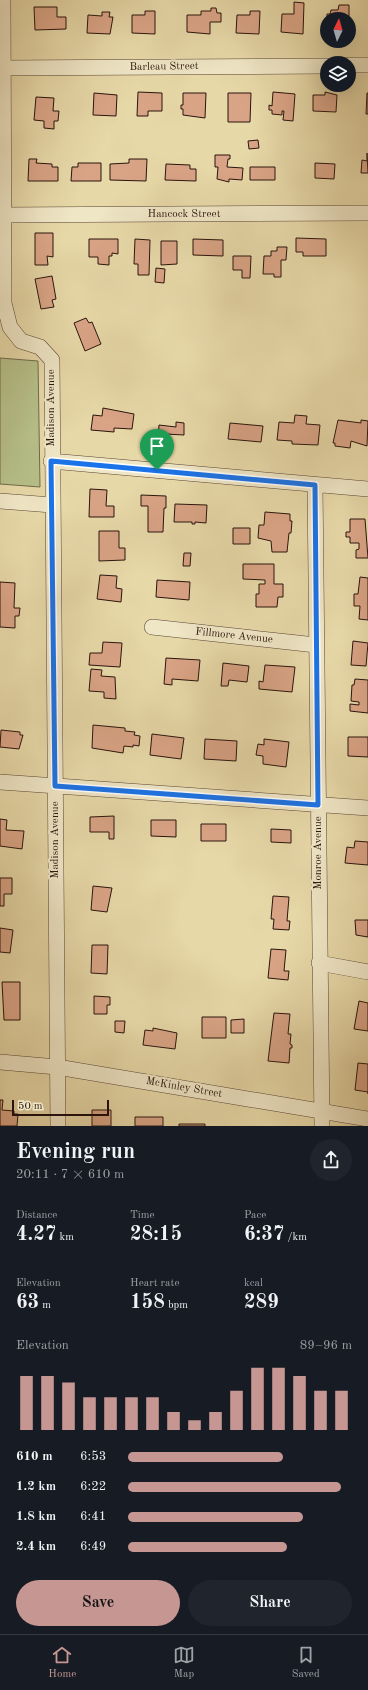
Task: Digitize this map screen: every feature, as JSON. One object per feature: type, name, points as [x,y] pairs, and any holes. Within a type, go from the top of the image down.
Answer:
[{"type":"street","name":"Madison Avenue","points":[[3,0],[2,215],[4,303],[10,327],[21,341],[40,347],[52,360],[51,461],[58,1126]]},
{"type":"street","points":[[356,65],[368,65]]},
{"type":"street","name":"Barleau Street","points":[[2,68],[320,66]]},
{"type":"street","name":"Hancock Street","points":[[2,215],[368,213]]},
{"type":"street","points":[[51,461],[368,489]]},
{"type":"street","name":"Monroe Avenue","points":[[315,485],[319,963],[322,1126]]},
{"type":"street","points":[[0,500],[52,505]]},
{"type":"street","name":"Fillmore Avenue","points":[[152,627],[316,645]]},
{"type":"street","points":[[0,782],[368,808]]},
{"type":"street","points":[[319,963],[368,972]]},
{"type":"street","name":"McKinley Street","points":[[0,1062],[57,1067],[368,1119]]},
{"type":"green space","points":[[0,358],[38,361],[40,487],[0,484]]},
{"type":"building","points":[[294,2],[304,3],[303,34],[281,32],[282,14],[294,14]]},
{"type":"building","points":[[339,5],[349,5],[349,12],[330,12],[331,10],[338,10]]},
{"type":"building","points":[[34,7],[57,7],[57,17],[66,17],[66,29],[35,30]]},
{"type":"building","points":[[211,8],[216,8],[217,13],[221,13],[221,22],[210,22],[210,34],[187,32],[187,15],[201,15],[201,11],[211,11]]},
{"type":"building","points":[[145,11],[155,11],[155,34],[132,33],[132,15],[145,15]]},
{"type":"building","points":[[250,11],[260,11],[259,34],[236,33],[237,15],[250,15]]},
{"type":"building","points":[[102,12],[110,12],[109,17],[113,17],[110,34],[87,33],[88,15],[102,16]]},
{"type":"building","points":[[138,92],[162,93],[162,111],[148,111],[148,116],[137,116]]},
{"type":"building","points":[[273,92],[295,94],[293,121],[283,120],[284,111],[282,111],[282,115],[272,114],[272,110],[269,110],[269,105],[272,106]]},
{"type":"building","points":[[325,92],[337,95],[336,112],[313,111],[313,95],[325,95]]},
{"type":"building","points":[[94,93],[117,95],[116,116],[93,115]]},
{"type":"building","points":[[183,93],[206,93],[205,118],[183,115],[181,105],[183,105]]},
{"type":"building","points":[[228,93],[251,93],[250,122],[228,122]]},
{"type":"building","points":[[367,93],[368,114],[366,114]]},
{"type":"building","points":[[36,97],[54,98],[53,111],[59,111],[58,121],[54,121],[54,129],[44,128],[44,121],[34,120]]},
{"type":"building","points":[[258,140],[259,148],[249,149],[248,141]]},
{"type":"building","points":[[367,153],[368,173],[361,173],[362,160],[367,161]]},
{"type":"building","points":[[215,155],[230,155],[227,167],[243,168],[242,180],[229,179],[229,182],[217,179],[218,167],[215,167]]},
{"type":"building","points":[[29,159],[37,159],[36,163],[52,164],[52,167],[58,167],[58,181],[28,181]]},
{"type":"building","points":[[129,159],[147,159],[146,181],[110,180],[110,164],[129,163]]},
{"type":"building","points":[[78,163],[101,163],[101,181],[71,181],[72,167],[78,167]]},
{"type":"building","points":[[315,163],[335,164],[334,179],[315,178]]},
{"type":"building","points":[[166,164],[190,165],[190,169],[196,169],[196,181],[165,180]]},
{"type":"building","points":[[250,167],[275,167],[275,180],[250,180]]},
{"type":"building","points":[[35,233],[53,233],[53,257],[47,256],[48,265],[35,265]]},
{"type":"building","points":[[296,238],[326,239],[326,256],[303,256],[303,252],[296,252]]},
{"type":"building","points":[[89,239],[118,239],[118,254],[112,253],[112,256],[109,256],[109,265],[98,264],[98,257],[89,257]]},
{"type":"building","points":[[135,239],[150,240],[149,275],[138,275],[138,264],[134,264]]},
{"type":"building","points":[[193,239],[223,240],[223,256],[193,255]]},
{"type":"building","points":[[161,241],[177,241],[177,264],[161,265]]},
{"type":"building","points":[[277,247],[287,247],[286,260],[281,260],[281,277],[274,277],[274,274],[263,274],[264,256],[271,256],[271,251],[277,251]]},
{"type":"building","points":[[233,256],[251,256],[250,278],[242,278],[242,270],[233,270]]},
{"type":"building","points":[[156,268],[165,269],[164,283],[155,282]]},
{"type":"building","points":[[52,276],[56,299],[52,300],[54,307],[41,309],[35,279]]},
{"type":"building","points":[[86,318],[89,323],[92,322],[101,344],[85,351],[74,323]]},
{"type":"building","points":[[103,408],[134,414],[132,429],[114,428],[114,432],[91,430],[93,415],[102,416]]},
{"type":"building","points":[[295,415],[307,416],[306,424],[320,425],[318,445],[292,444],[292,441],[277,440],[279,422],[294,423]]},
{"type":"building","points":[[338,420],[361,423],[361,420],[368,421],[367,446],[351,441],[350,448],[335,446],[335,443],[333,443]]},
{"type":"building","points":[[176,422],[184,423],[184,435],[166,434],[165,439],[158,439],[159,425],[176,427]]},
{"type":"building","points":[[230,423],[263,426],[261,442],[228,439]]},
{"type":"building","points":[[90,489],[107,490],[106,506],[114,506],[114,517],[89,517]]},
{"type":"building","points":[[141,495],[166,496],[163,532],[148,532],[148,506],[141,506]]},
{"type":"building","points":[[175,504],[207,505],[206,523],[195,522],[195,524],[192,524],[192,522],[174,522]]},
{"type":"building","points":[[265,512],[290,514],[290,521],[292,521],[287,552],[272,552],[271,541],[258,538],[259,525],[264,525]]},
{"type":"building","points":[[350,519],[365,519],[368,558],[356,558],[356,550],[359,549],[359,543],[350,543],[350,537],[346,537],[346,532],[350,532]]},
{"type":"building","points":[[233,528],[250,528],[250,544],[233,544]]},
{"type":"building","points":[[99,531],[119,531],[119,548],[125,548],[125,560],[99,561]]},
{"type":"building","points":[[184,553],[191,553],[190,566],[183,566]]},
{"type":"building","points":[[243,564],[274,564],[274,584],[283,584],[283,597],[278,597],[277,607],[256,607],[256,594],[259,594],[259,584],[265,584],[265,580],[243,579]]},
{"type":"building","points":[[100,575],[117,576],[116,588],[122,589],[121,602],[97,599]]},
{"type":"building","points":[[360,577],[368,578],[368,620],[359,619],[360,606],[354,606],[354,594],[358,594]]},
{"type":"building","points":[[157,580],[190,582],[189,600],[156,597]]},
{"type":"building","points":[[0,582],[15,583],[14,608],[20,608],[19,616],[15,616],[15,628],[0,627]]},
{"type":"building","points":[[353,641],[368,643],[366,666],[351,665]]},
{"type":"building","points":[[103,642],[122,643],[120,667],[89,665],[90,653],[102,653]]},
{"type":"building","points":[[166,658],[200,660],[198,681],[172,679],[172,685],[164,684]]},
{"type":"building","points":[[223,663],[249,666],[247,682],[229,680],[228,686],[221,686]]},
{"type":"building","points":[[265,665],[295,667],[292,692],[259,689],[259,681],[263,682]]},
{"type":"building","points":[[91,669],[102,670],[101,676],[115,677],[116,699],[104,698],[104,692],[89,691]]},
{"type":"building","points":[[355,679],[368,680],[368,713],[350,711],[350,704],[359,705],[359,702],[351,701],[352,685],[354,685]]},
{"type":"building","points":[[93,725],[125,728],[125,731],[135,732],[134,735],[140,736],[139,746],[124,746],[123,753],[92,748]]},
{"type":"building","points":[[1,730],[20,732],[20,735],[23,735],[19,749],[0,747]]},
{"type":"building","points":[[152,734],[184,738],[181,759],[150,755]]},
{"type":"building","points":[[348,737],[368,737],[368,757],[348,756]]},
{"type":"building","points":[[205,739],[237,741],[236,761],[204,759]]},
{"type":"building","points":[[264,739],[289,742],[286,767],[263,764],[263,756],[256,755],[258,744],[264,745]]},
{"type":"building","points":[[114,816],[114,839],[109,839],[109,832],[90,832],[90,817]]},
{"type":"building","points":[[0,819],[7,820],[6,830],[24,831],[22,849],[0,846]]},
{"type":"building","points":[[151,820],[176,820],[176,837],[151,836]]},
{"type":"building","points":[[201,824],[226,824],[226,841],[201,841]]},
{"type":"building","points":[[271,829],[291,830],[291,843],[271,842]]},
{"type":"building","points":[[355,841],[368,842],[368,865],[345,863],[347,847],[354,848]]},
{"type":"building","points":[[0,878],[12,878],[12,894],[4,894],[4,906],[0,906]]},
{"type":"building","points":[[93,886],[112,888],[107,912],[91,910]]},
{"type":"building","points":[[273,896],[289,897],[287,921],[290,921],[289,930],[273,929],[274,919],[271,919]]},
{"type":"building","points":[[355,920],[368,920],[368,937],[356,935]]},
{"type":"building","points":[[0,928],[13,930],[10,953],[0,952]]},
{"type":"building","points":[[92,945],[108,945],[107,974],[91,973]]},
{"type":"building","points":[[271,949],[286,950],[284,971],[289,971],[288,980],[268,978]]},
{"type":"building","points":[[2,982],[20,982],[20,1020],[4,1020]]},
{"type":"building","points":[[94,996],[110,997],[110,1005],[107,1005],[107,1014],[94,1014]]},
{"type":"building","points":[[359,1001],[368,1003],[368,1031],[354,1029]]},
{"type":"building","points":[[274,1013],[290,1014],[288,1034],[291,1034],[290,1044],[292,1045],[292,1048],[290,1048],[289,1063],[268,1061]]},
{"type":"building","points":[[202,1017],[226,1017],[226,1038],[202,1038]]},
{"type":"building","points":[[244,1019],[244,1033],[231,1033],[231,1020]]},
{"type":"building","points":[[115,1021],[125,1021],[124,1033],[115,1032]]},
{"type":"building","points":[[153,1028],[177,1033],[175,1049],[143,1045],[145,1030],[153,1031]]},
{"type":"building","points":[[358,1063],[368,1064],[368,1092],[355,1090]]},
{"type":"building","points":[[0,1100],[3,1100],[2,1110],[14,1111],[14,1114],[18,1114],[17,1126],[0,1126]]},
{"type":"building","points":[[92,1110],[111,1110],[111,1126],[92,1126]]},
{"type":"building","points":[[135,1117],[163,1117],[163,1126],[135,1126]]},
{"type":"building","points":[[179,1124],[205,1124],[205,1126],[179,1126]]},
{"type":"route","points":[[51,461],[157,470],[315,485],[318,805],[55,786],[51,461]]}]
